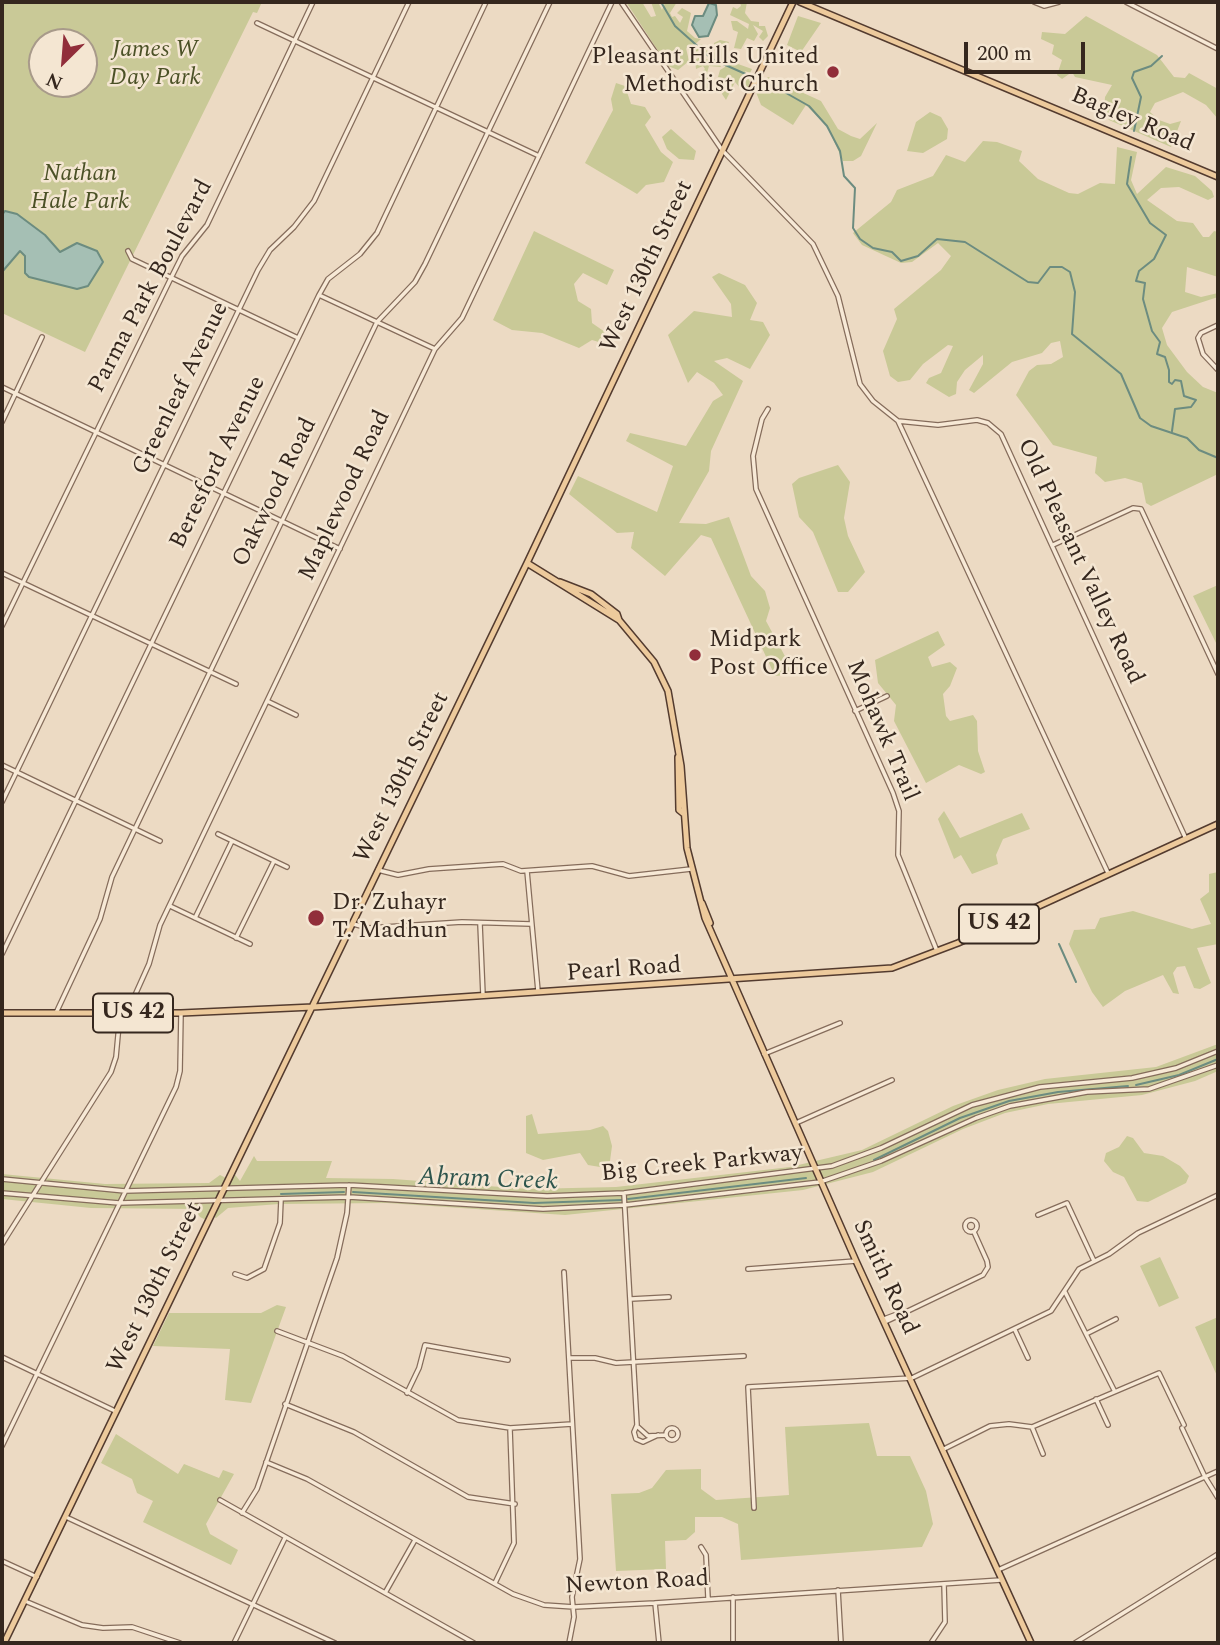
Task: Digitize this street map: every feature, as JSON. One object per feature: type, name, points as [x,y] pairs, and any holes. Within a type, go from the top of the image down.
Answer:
[{"type":"main road","name":"West 130th Street","points":[[4,1643],[527,563],[793,2]]},
{"type":"main road","name":"Bagley Road","points":[[800,2],[1218,177]]},
{"type":"main road","name":"Smith Road","points":[[527,563],[620,620],[654,662],[668,691],[687,848],[702,903],[730,980],[1031,1643]]},
{"type":"main road","name":"Pearl Road","points":[[2,1013],[181,1013],[313,1007],[878,970],[937,952],[1218,824]]},
{"type":"street","name":"Parma Park Boulevard","points":[[2,626],[182,256],[207,225],[313,2]]},
{"type":"street","name":"Greenleaf Avenue","points":[[2,802],[270,250],[294,227],[314,201],[409,2]]},
{"type":"street","name":"Beresford Avenue","points":[[2,954],[319,295],[328,279],[360,254],[377,233],[486,2]]},
{"type":"street","name":"Oakwood Road","points":[[56,1013],[100,919],[112,877],[377,322],[415,282],[550,2]]},
{"type":"street","name":"Maplewood Road","points":[[127,1013],[169,906],[435,349],[462,318],[612,2]]},
{"type":"street","points":[[621,2],[722,150],[813,243],[838,296],[860,384],[873,401],[898,421],[1108,873]]},
{"type":"street","points":[[1034,2],[1044,6],[1059,2]]},
{"type":"street","points":[[1126,2],[1133,3],[1218,49]]},
{"type":"street","points":[[257,23],[539,156]]},
{"type":"street","points":[[128,251],[132,259],[298,338]]},
{"type":"street","points":[[319,295],[435,349]]},
{"type":"street","points":[[1218,325],[1201,333],[1198,338],[1203,354],[1218,370]]},
{"type":"street","points":[[2,422],[42,337]]},
{"type":"street","points":[[2,387],[340,549]]},
{"type":"street","name":"Mohawk Trail","points":[[768,410],[762,419],[753,456],[756,489],[893,793],[899,811],[898,855],[937,952]]},
{"type":"street","name":"Old Pleasant Valley Road","points":[[898,421],[938,425],[962,420],[988,423],[1000,434],[1186,839]]},
{"type":"street","points":[[1053,545],[1133,508],[1141,509],[1218,674]]},
{"type":"street","points":[[2,573],[236,684]]},
{"type":"street","points":[[855,710],[887,696]]},
{"type":"street","points":[[267,702],[296,715]]},
{"type":"street","points":[[2,765],[160,841]]},
{"type":"street","points":[[218,834],[287,867]]},
{"type":"street","points":[[195,918],[232,841]]},
{"type":"street","points":[[236,938],[274,861]]},
{"type":"street","points":[[378,870],[398,875],[429,869],[503,864],[527,871],[593,866],[629,876],[693,868]]},
{"type":"street","points":[[527,871],[538,993]]},
{"type":"street","points":[[169,906],[250,944]]},
{"type":"street","points":[[353,924],[369,928],[531,924]]},
{"type":"street","points":[[480,924],[483,997]]},
{"type":"street","points":[[2,1446],[176,1087],[180,1071],[181,1013]]},
{"type":"street","points":[[2,1244],[111,1072],[116,1057],[120,1014]]},
{"type":"street","points":[[764,1054],[840,1023]]},
{"type":"street","name":"Big Creek Parkway","points":[[2,1179],[125,1191],[349,1185],[547,1196],[624,1193],[816,1170],[869,1153],[972,1105],[1040,1087],[1132,1078],[1176,1068],[1218,1051]]},
{"type":"street","name":"Big Creek Parkway","points":[[2,1193],[119,1203],[218,1203],[349,1197],[543,1209],[625,1205],[820,1182],[881,1161],[976,1118],[1010,1106],[1087,1092],[1133,1091],[1170,1083],[1218,1065]]},
{"type":"street","points":[[1132,1078],[1133,1091]]},
{"type":"street","points":[[794,1124],[891,1080]]},
{"type":"street","points":[[242,1513],[257,1489],[337,1258],[349,1185]]},
{"type":"street","points":[[624,1193],[637,1425],[634,1432],[640,1441],[658,1435]]},
{"type":"street","points":[[754,1508],[748,1387],[912,1378],[1051,1311],[1079,1269],[1110,1254],[1135,1234],[1218,1195]]},
{"type":"street","points":[[235,1274],[247,1278],[264,1269],[280,1223],[282,1200]]},
{"type":"street","points":[[1038,1215],[1067,1203],[1094,1261]]},
{"type":"street","points":[[884,1321],[983,1275],[988,1267],[987,1261],[974,1232]]},
{"type":"street","points":[[748,1269],[856,1261]]},
{"type":"street","points":[[564,1272],[580,1559],[572,1597],[574,1607],[569,1643]]},
{"type":"street","points":[[1065,1292],[1088,1333],[1114,1390]]},
{"type":"street","points":[[631,1299],[668,1297]]},
{"type":"street","points":[[1088,1333],[1116,1319]]},
{"type":"street","points":[[1015,1330],[1028,1358]]},
{"type":"street","points":[[277,1331],[343,1356],[458,1420],[510,1428],[572,1424]]},
{"type":"street","points":[[407,1393],[419,1368],[425,1345],[508,1360]]},
{"type":"street","points":[[570,1358],[595,1358],[615,1363],[744,1356]]},
{"type":"street","points":[[2,1357],[116,1411]]},
{"type":"street","points":[[944,1449],[990,1426],[1009,1423],[1032,1427],[1159,1373],[1205,1477],[1218,1498]]},
{"type":"street","points":[[1096,1399],[1108,1425]]},
{"type":"street","points":[[285,1404],[354,1432],[467,1497],[486,1502],[515,1504]]},
{"type":"street","points":[[637,1425],[642,1433],[666,1435]]},
{"type":"street","points":[[1032,1427],[1043,1454]]},
{"type":"street","points":[[495,1583],[514,1543],[515,1504],[510,1428]]},
{"type":"street","name":"Newton Road","points":[[266,1462],[307,1479],[529,1601],[574,1607],[1001,1580]]},
{"type":"street","points":[[998,1570],[1218,1471]]},
{"type":"street","points":[[220,1500],[474,1643]]},
{"type":"street","points":[[66,1517],[183,1575],[252,1603],[335,1643]]},
{"type":"street","points":[[234,1643],[285,1538]]},
{"type":"street","points":[[385,1593],[415,1540]]},
{"type":"street","points":[[701,1546],[706,1555],[708,1598]]},
{"type":"street","points":[[1075,1643],[1218,1553]]},
{"type":"street","points":[[2,1561],[37,1577]]},
{"type":"street","points":[[931,1643],[945,1622],[944,1584]]},
{"type":"street","points":[[838,1591],[841,1643]]},
{"type":"street","points":[[733,1597],[733,1643]]},
{"type":"street","points":[[25,1601],[82,1625],[103,1628],[132,1627],[180,1643]]},
{"type":"street","points":[[655,1602],[659,1643]]},
{"type":"green space","points":[[2,2],[262,2],[257,13],[253,12],[85,352],[2,313]]},
{"type":"green space","points":[[626,2],[642,2],[651,17],[656,16],[651,2],[658,2],[662,10],[665,3],[661,2],[677,2],[670,13],[672,17],[675,16],[680,23],[683,17],[677,13],[682,8],[691,13],[687,31],[695,38],[701,39],[692,47],[702,44],[707,51],[713,50],[715,53],[714,43],[720,40],[729,42],[722,54],[724,57],[728,54],[731,60],[736,59],[738,64],[752,69],[750,73],[745,71],[750,82],[748,88],[741,89],[735,82],[726,100],[722,94],[728,81],[718,77],[720,70],[725,67],[725,59],[719,62],[721,67],[709,66],[707,73],[711,75],[714,85],[708,91],[701,86],[699,75],[705,69],[703,66],[696,69],[695,60],[702,56],[703,60],[709,59],[713,63],[717,61],[699,49],[696,54],[686,48],[689,61],[678,70],[668,66]]},
{"type":"green space","points":[[740,2],[747,2],[745,13],[751,21],[765,26],[768,36],[763,41],[759,37],[763,31],[753,25],[758,34],[754,41],[747,38],[741,49],[734,48],[738,32],[733,30],[731,21],[737,21],[748,29],[749,24],[730,15],[733,7],[737,9],[741,6]]},
{"type":"green space","points":[[798,16],[821,23],[801,52],[787,45]]},
{"type":"green space","points":[[1086,16],[1157,55],[1174,77],[1185,78],[1189,73],[1218,89],[1218,119],[1206,105],[1183,92],[1155,103],[1150,112],[1159,120],[1170,124],[1181,121],[1171,147],[1109,120],[1104,112],[1105,97],[1112,85],[1075,77],[1072,72],[1062,79],[1057,75],[1062,60],[1052,54],[1054,45],[1041,39],[1042,32],[1065,34]]},
{"type":"green space","points":[[768,77],[821,101],[838,129],[851,136],[860,139],[877,123],[861,156],[853,161],[843,161],[827,126],[806,105],[793,125],[761,105],[756,92]]},
{"type":"green space","points":[[616,83],[625,86],[631,104],[645,107],[651,117],[645,125],[661,152],[673,162],[664,182],[646,185],[637,194],[585,163],[613,110],[611,99]]},
{"type":"green space","points":[[930,112],[941,117],[948,129],[947,139],[923,153],[907,151],[916,122]]},
{"type":"green space","points":[[671,129],[696,151],[694,160],[679,159],[667,149],[662,137]]},
{"type":"green space","points":[[983,141],[997,142],[1022,151],[1019,161],[1038,179],[1069,193],[1078,194],[1100,183],[1115,184],[1117,147],[1137,152],[1131,180],[1137,194],[1166,167],[1195,176],[1212,191],[1214,197],[1208,200],[1179,187],[1161,188],[1147,200],[1177,221],[1193,223],[1203,237],[1209,237],[1214,231],[1218,232],[1218,277],[1187,267],[1185,292],[1201,297],[1218,293],[1218,297],[1172,312],[1162,328],[1167,345],[1187,372],[1203,387],[1218,393],[1218,474],[1151,506],[1146,503],[1142,483],[1125,478],[1105,482],[1095,473],[1097,457],[1053,445],[1016,395],[1029,371],[1037,365],[1051,364],[1063,357],[1060,341],[1051,343],[1042,353],[1012,362],[974,393],[969,390],[983,364],[983,355],[965,370],[957,382],[956,394],[949,397],[926,383],[929,378],[941,373],[953,346],[948,345],[923,364],[910,380],[898,382],[890,376],[883,351],[897,319],[894,309],[941,270],[951,256],[938,243],[912,262],[901,263],[862,245],[853,233],[891,202],[897,190],[933,176],[946,155],[965,162]]},
{"type":"green space","points":[[534,231],[614,270],[607,285],[583,273],[574,284],[578,301],[591,309],[592,323],[605,332],[602,343],[592,340],[579,348],[542,333],[512,330],[493,320]]},
{"type":"green space","points":[[719,273],[745,285],[757,303],[750,320],[763,322],[770,335],[750,369],[727,358],[714,361],[743,381],[711,451],[709,471],[679,523],[706,524],[729,517],[751,576],[765,591],[770,608],[766,621],[787,660],[790,674],[785,675],[775,676],[711,538],[701,535],[665,576],[631,548],[634,532],[617,533],[569,494],[578,476],[657,512],[673,466],[626,441],[630,433],[686,446],[713,401],[723,395],[714,383],[697,372],[688,383],[668,335],[694,311],[732,317],[731,304],[712,277]]},
{"type":"green space","points":[[838,465],[850,482],[844,518],[848,536],[865,572],[848,592],[838,592],[813,532],[799,517],[792,484],[799,478]]},
{"type":"green space","points":[[1218,585],[1218,647],[1193,596]]},
{"type":"green space","points":[[938,631],[945,645],[928,657],[932,667],[950,662],[957,668],[950,686],[943,694],[946,716],[950,721],[973,715],[977,721],[978,751],[985,772],[981,774],[959,765],[926,783],[894,721],[896,705],[878,683],[875,660]]},
{"type":"green space","points":[[944,811],[960,838],[1022,813],[1030,829],[1003,839],[996,855],[998,864],[972,874],[961,855],[954,859],[938,819]]},
{"type":"green space","points":[[1218,872],[1218,944],[1197,948],[1211,983],[1200,989],[1194,988],[1185,966],[1177,967],[1173,973],[1179,994],[1173,993],[1163,975],[1125,991],[1103,1007],[1092,992],[1069,944],[1074,930],[1095,929],[1100,918],[1133,911],[1192,929],[1211,924],[1200,899],[1209,892],[1209,874]]},
{"type":"green space","points":[[1218,1044],[1218,1071],[1195,1081],[1142,1095],[1048,1104],[1005,1113],[963,1129],[873,1172],[803,1190],[565,1215],[387,1203],[279,1204],[228,1208],[216,1218],[211,1215],[208,1221],[200,1217],[195,1209],[91,1208],[2,1199],[2,1174],[105,1184],[209,1183],[220,1175],[228,1179],[232,1171],[240,1181],[254,1156],[257,1161],[332,1161],[326,1178],[393,1179],[528,1189],[616,1187],[790,1167],[862,1150],[953,1106],[998,1090],[1045,1079],[1156,1067]]},
{"type":"green space","points":[[532,1114],[538,1134],[590,1130],[603,1126],[608,1131],[612,1146],[610,1161],[600,1167],[588,1165],[580,1153],[543,1160],[526,1153],[526,1116]]},
{"type":"green space","points":[[1127,1136],[1133,1138],[1144,1153],[1163,1156],[1180,1166],[1189,1176],[1186,1183],[1148,1202],[1137,1201],[1124,1177],[1113,1172],[1104,1161],[1106,1153],[1119,1147]]},
{"type":"green space","points":[[1160,1257],[1179,1298],[1159,1307],[1140,1266]]},
{"type":"green space","points":[[277,1305],[286,1307],[251,1403],[225,1400],[230,1349],[153,1346],[169,1313],[261,1313]]},
{"type":"green space","points":[[1218,1317],[1218,1378],[1195,1327]]},
{"type":"green space","points":[[869,1423],[877,1456],[910,1456],[926,1491],[933,1524],[922,1547],[741,1560],[738,1524],[722,1517],[695,1517],[695,1532],[686,1540],[665,1541],[666,1569],[616,1571],[611,1494],[639,1493],[652,1488],[666,1470],[701,1469],[701,1489],[716,1500],[789,1495],[785,1427]]},
{"type":"green space","points":[[116,1434],[178,1474],[184,1464],[219,1478],[223,1470],[234,1474],[206,1524],[210,1534],[238,1550],[231,1565],[143,1522],[153,1501],[137,1493],[132,1479],[101,1463]]},
{"type":"shaded area","points":[[709,3],[716,5],[717,15],[708,36],[699,37],[692,25],[695,16],[703,16]]},
{"type":"shaded area","points":[[5,211],[17,214],[45,235],[60,252],[77,243],[97,251],[103,262],[88,286],[77,289],[29,277],[25,273],[25,256],[20,251],[2,272],[2,215]]},
{"type":"waterway","points":[[661,2],[675,26],[712,59],[779,89],[809,106],[827,126],[840,151],[844,176],[855,188],[853,228],[860,239],[873,248],[892,252],[901,261],[918,256],[937,239],[965,242],[1028,282],[1038,283],[1050,267],[1062,267],[1070,272],[1075,292],[1072,334],[1121,374],[1140,418],[1151,426],[1187,438],[1199,450],[1218,458]]},
{"type":"waterway","points":[[1134,131],[1141,97],[1132,78],[1134,72],[1151,66],[1162,56]]},
{"type":"waterway","points":[[1131,157],[1127,184],[1150,223],[1166,235],[1154,259],[1139,271],[1136,281],[1145,283],[1143,299],[1152,331],[1160,342],[1157,354],[1165,357],[1169,382],[1172,384],[1175,380],[1181,381],[1184,396],[1196,400],[1191,407],[1175,409],[1172,431]]},
{"type":"waterway","points":[[1059,944],[1076,982]]},
{"type":"waterway","name":"Abram Creek","points":[[1136,1085],[1179,1075],[1218,1059]]},
{"type":"waterway","name":"Abram Creek","points":[[874,1160],[960,1118],[1009,1101],[1058,1092],[1128,1086]]},
{"type":"waterway","name":"Abram Creek","points":[[628,1199],[806,1178]]},
{"type":"waterway","name":"Abram Creek","points":[[281,1194],[344,1192]]},
{"type":"waterway","name":"Abram Creek","points":[[353,1192],[534,1203],[622,1200]]},
{"type":"place","name":"Pleasant Hills United Methodist Church","points":[[833,72]]},
{"type":"place","name":"Midpark Post Office","points":[[695,655]]},
{"type":"place","name":"Dr. Zuhayr T. Madhun","points":[[316,918]]},
{"type":"park label","name":"James W Day Park","points":[[155,65]]},
{"type":"park label","name":"Nathan Hale Park","points":[[80,189]]}]
